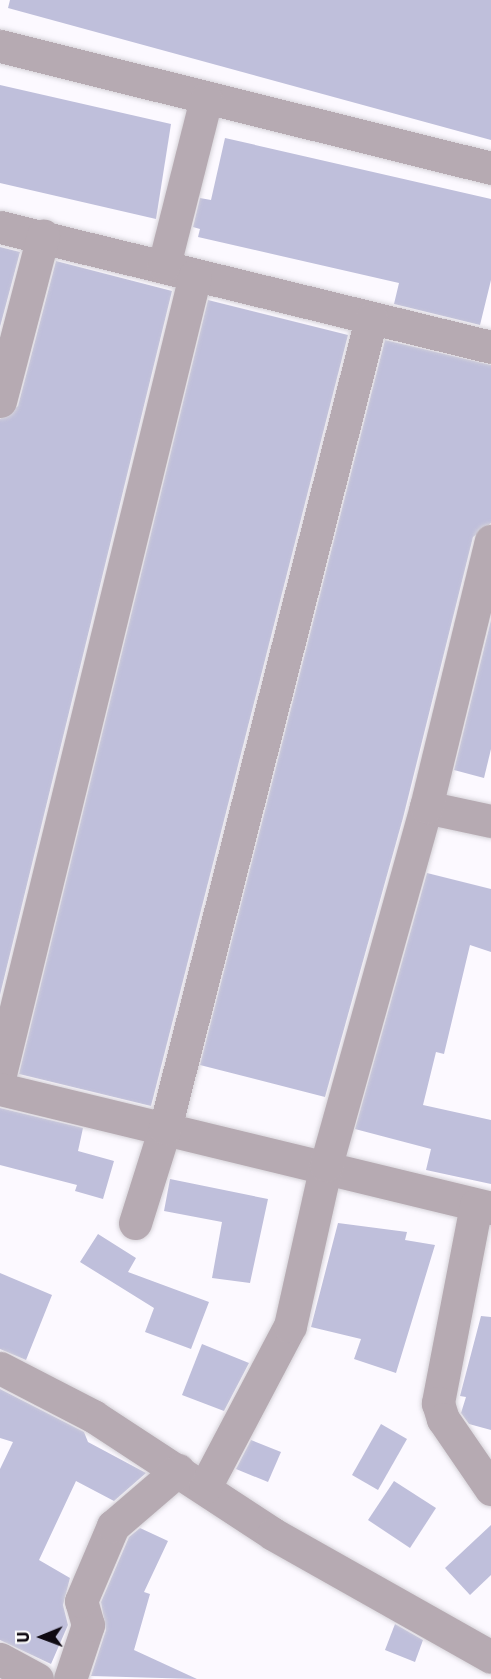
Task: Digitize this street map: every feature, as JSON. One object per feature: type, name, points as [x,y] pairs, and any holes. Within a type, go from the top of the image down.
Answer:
[{"type":"street","points":[[0,46],[491,168]]},
{"type":"street","points":[[164,265],[206,99]]},
{"type":"street","points":[[0,226],[491,347]]},
{"type":"street","points":[[0,401],[43,236]]},
{"type":"street","points":[[0,1074],[195,275]]},
{"type":"street","points":[[135,1223],[165,1128],[371,319]]},
{"type":"street","points":[[70,1679],[88,1625],[81,1601],[113,1526],[191,1479],[290,1326],[326,1165],[426,807],[491,541]]},
{"type":"street","points":[[426,807],[491,820]]},
{"type":"street","points":[[0,1089],[326,1165],[483,1206],[438,1403],[443,1419],[491,1489]]},
{"type":"street","points":[[0,1368],[93,1416],[273,1533],[491,1657]]},
{"type":"street","points":[[0,1659],[37,1679]]},
{"type":"building","points":[[10,0],[491,0],[491,140],[8,8]]},
{"type":"building","points":[[0,85],[171,124],[156,219],[0,183]]},
{"type":"building","points":[[225,138],[491,199],[491,280],[480,325],[394,304],[399,283],[198,237],[200,229],[193,227],[200,198],[211,200]]},
{"type":"building","points":[[0,247],[20,252],[0,327]]},
{"type":"building","points":[[56,261],[172,291],[0,995],[0,419],[18,406]]},
{"type":"building","points":[[208,300],[348,335],[151,1106],[19,1074]]},
{"type":"building","points":[[385,340],[491,365],[491,523],[473,537],[403,818],[325,1097],[200,1065]]},
{"type":"building","points":[[491,620],[491,749],[484,778],[454,770]]},
{"type":"building","points":[[427,873],[491,889],[491,952],[470,945],[444,1054],[436,1052],[423,1105],[491,1120],[491,1184],[426,1170],[431,1149],[355,1129]]},
{"type":"building","points":[[0,1108],[83,1128],[78,1151],[114,1161],[103,1199],[75,1191],[77,1185],[0,1165]]},
{"type":"building","points":[[170,1179],[268,1199],[250,1283],[212,1278],[222,1222],[164,1211]]},
{"type":"building","points":[[338,1223],[407,1232],[405,1240],[435,1245],[396,1373],[354,1359],[361,1339],[311,1327]]},
{"type":"building","points":[[98,1234],[136,1258],[128,1272],[209,1302],[191,1349],[145,1332],[154,1308],[80,1262]]},
{"type":"building","points":[[0,1273],[52,1295],[26,1360],[0,1349]]},
{"type":"building","points":[[481,1316],[491,1317],[491,1430],[469,1424],[461,1413],[466,1397],[460,1396]]},
{"type":"building","points":[[202,1344],[249,1363],[224,1411],[182,1395]]},
{"type":"building","points":[[0,1389],[84,1432],[88,1442],[146,1473],[114,1501],[76,1481],[39,1560],[70,1578],[63,1605],[68,1625],[51,1664],[0,1640],[0,1469],[13,1442],[0,1438]]},
{"type":"building","points":[[381,1424],[407,1439],[378,1490],[352,1475]]},
{"type":"building","points":[[251,1440],[281,1452],[268,1482],[236,1469]]},
{"type":"building","points":[[394,1481],[436,1508],[410,1548],[368,1520]]},
{"type":"building","points":[[491,1525],[491,1575],[470,1595],[445,1568]]},
{"type":"building","points":[[140,1528],[168,1541],[144,1592],[150,1594],[134,1650],[197,1679],[91,1676],[106,1630],[101,1602],[129,1537]]},
{"type":"building","points":[[395,1624],[423,1640],[415,1662],[385,1650]]}]
